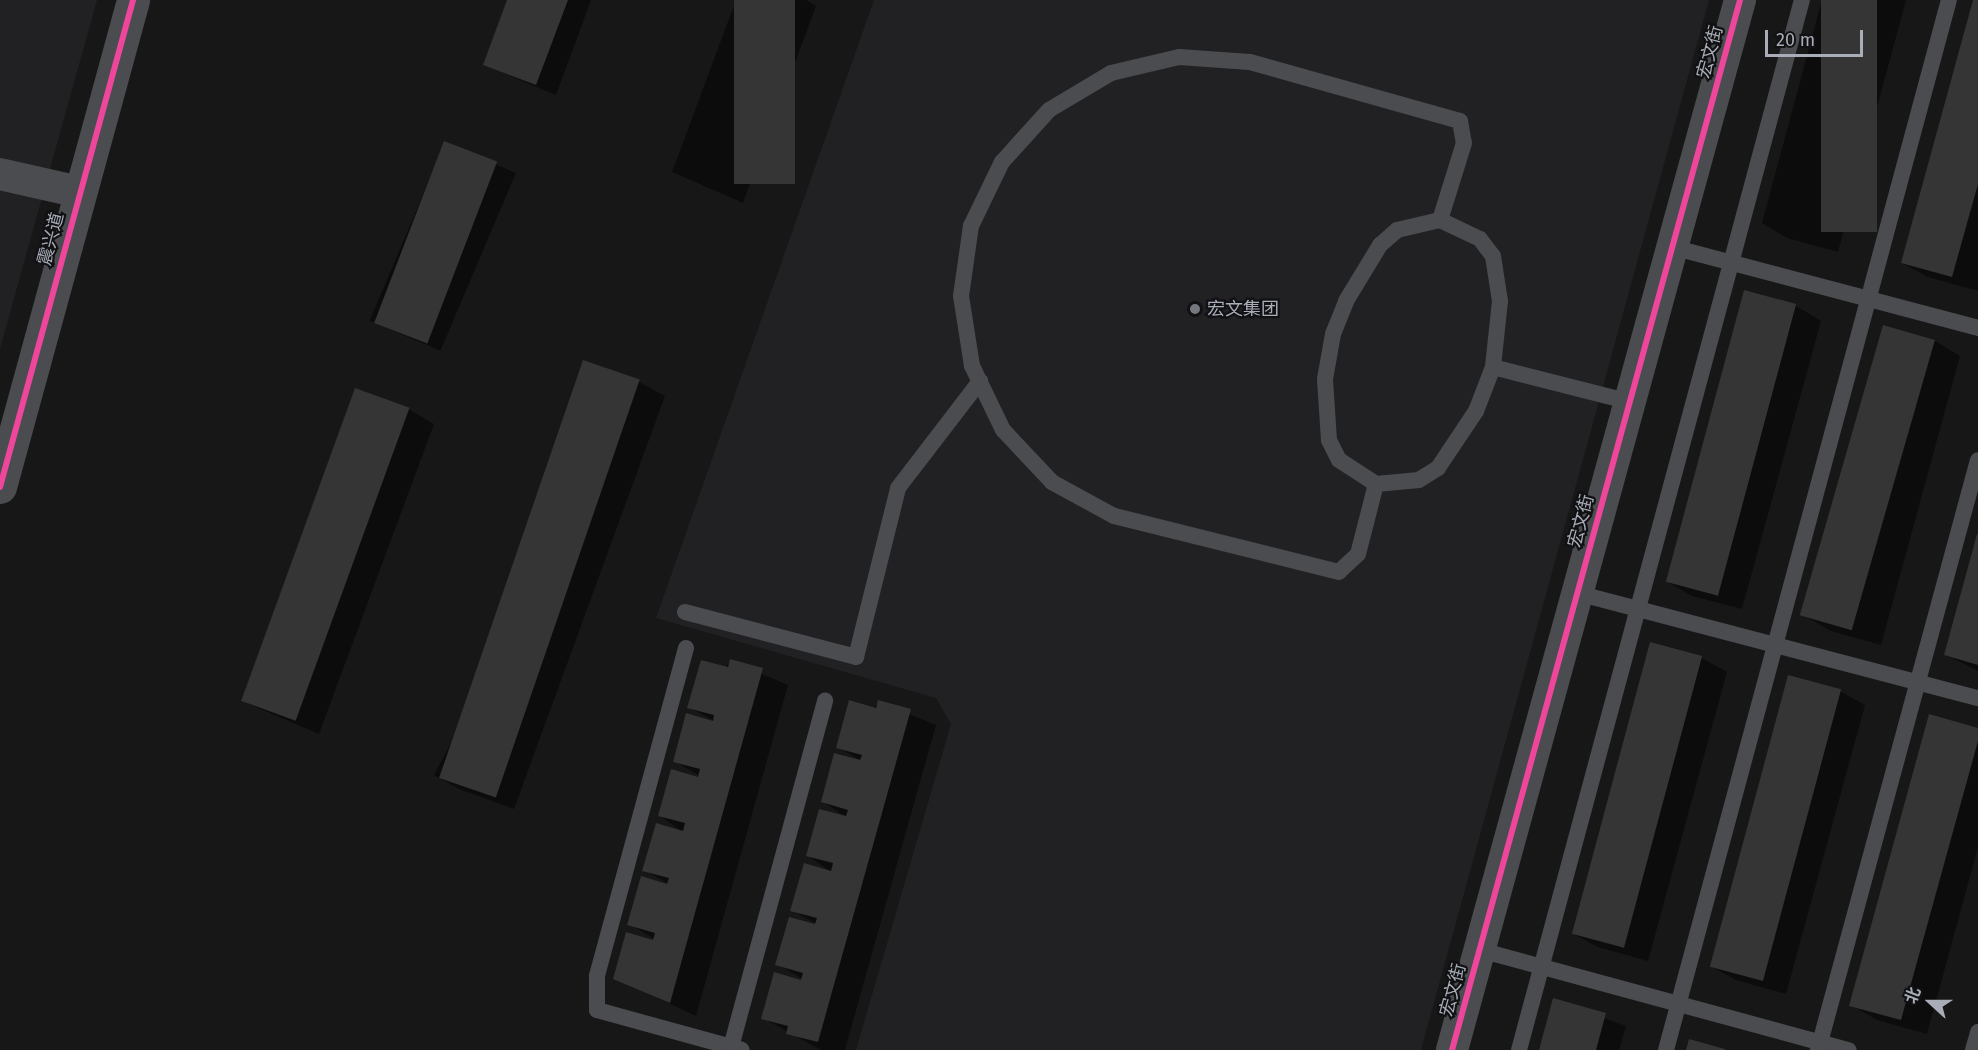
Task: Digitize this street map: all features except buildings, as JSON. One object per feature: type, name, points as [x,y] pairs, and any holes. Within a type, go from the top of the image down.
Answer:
[{"type":"street","name":"震兴道","points":[[0,487],[133,0]]},
{"type":"street","name":"宏文街","points":[[1452,1050],[1740,0]]},
{"type":"street","points":[[0,174],[80,192]]},
{"type":"lane","points":[[1520,1050],[1802,0]]},
{"type":"lane","points":[[1666,1050],[1949,0]]},
{"type":"lane","points":[[1376,484],[1358,554],[1339,572],[1114,516],[1052,482],[1003,430],[980,381],[961,296],[971,226],[1002,162],[1049,110],[1111,73],[1179,57],[1250,62],[1460,121],[1464,142],[1440,220]]},
{"type":"lane","points":[[1440,220],[1480,239],[1493,256],[1500,301],[1493,367],[1476,411],[1438,468],[1419,480],[1376,484],[1339,460],[1329,440],[1325,378],[1333,334],[1346,301],[1380,245],[1397,230],[1440,220]]},
{"type":"lane","points":[[1672,247],[1978,328]]},
{"type":"lane","points":[[1493,367],[1630,402]]},
{"type":"lane","points":[[685,612],[856,657],[898,488],[980,381]]},
{"type":"lane","points":[[1819,1046],[1978,460]]},
{"type":"lane","points":[[1577,593],[1978,698]]},
{"type":"lane","points":[[686,648],[597,976],[597,1010],[736,1048],[825,701]]},
{"type":"lane","points":[[1480,950],[1678,1004],[1819,1046],[1849,1050]]},
{"type":"lane","points":[[1973,1050],[1978,1032]]},
{"type":"shaded area","points":[[0,0],[97,0],[0,349]]},
{"type":"shaded area","name":"宏文集团","points":[[874,0],[1709,0],[1421,1050],[856,1050],[951,724],[936,698],[656,618]]},
{"type":"cycle path","points":[[0,487],[133,0]]},
{"type":"cycle path","points":[[1452,1050],[1740,0]]},
{"type":"place","name":"宏文集团","points":[[1195,309]]}]
